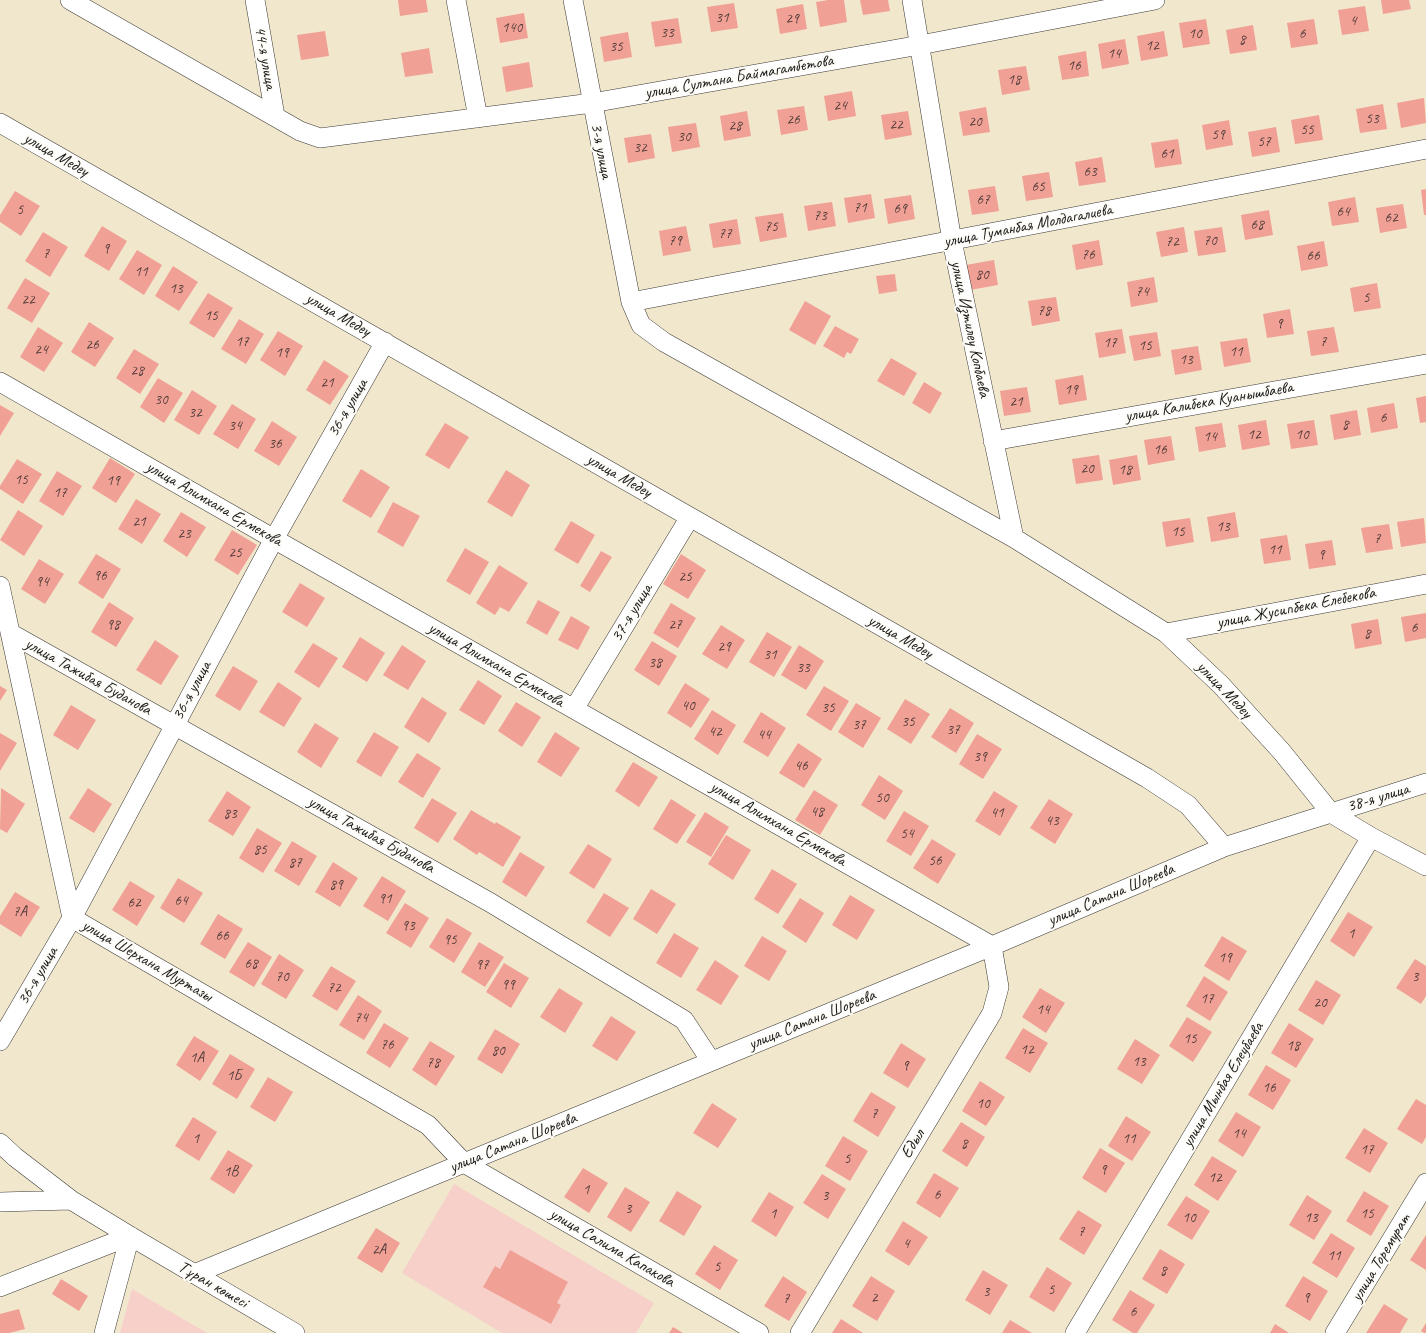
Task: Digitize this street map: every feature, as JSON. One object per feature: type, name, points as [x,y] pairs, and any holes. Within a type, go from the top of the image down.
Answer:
[{"type":"street","points":[[70,0],[275,116]]},
{"type":"street","name":"44-я улица","points":[[255,0],[275,116]]},
{"type":"street","points":[[456,0],[478,118]]},
{"type":"street","name":"3-я улица","points":[[573,0],[630,302]]},
{"type":"street","name":"улица Изтилеу Копбаева","points":[[912,0],[952,241],[1014,538]]},
{"type":"street","name":"улица Султана Баймагамбетова","points":[[275,116],[300,131],[320,138],[592,103],[920,45],[1154,0]]},
{"type":"street","name":"улица Медеу","points":[[0,123],[386,342],[1147,778],[1188,805],[1224,847]]},
{"type":"street","name":"улица Туманбая Молдагалиева","points":[[630,302],[1426,149]]},
{"type":"street","name":"улица Медеу","points":[[630,302],[641,324],[664,342],[1014,538],[1166,633],[1221,685],[1282,752],[1331,813]]},
{"type":"street","name":"36-я улица","points":[[0,1041],[72,918],[274,539],[386,342]]},
{"type":"street","name":"улица Калибека Куанышбаева","points":[[993,441],[1426,364]]},
{"type":"street","name":"улица Алимхана Ермекова","points":[[0,382],[992,946]]},
{"type":"street","name":"37-я улица","points":[[574,709],[690,517]]},
{"type":"street","name":"улица Жусипбека Елебекова","points":[[1166,633],[1426,584]]},
{"type":"street","name":"улица Шерхана Муртазы","points":[[0,586],[72,918],[428,1125],[464,1163]]},
{"type":"street","name":"улица Тажибая Буданова","points":[[10,633],[491,903],[684,1020],[711,1061]]},
{"type":"street","name":"38-я улица","points":[[1331,813],[1426,783]]},
{"type":"street","points":[[1331,813],[1371,837],[1426,866]]},
{"type":"street","name":"улица Сатана Шореева","points":[[194,1274],[992,946],[1224,847],[1331,813]]},
{"type":"street","name":"улица Мынбая Елеубаева","points":[[1075,1333],[1371,837]]},
{"type":"street","name":"Едыл","points":[[800,1333],[992,1013],[999,987],[992,946]]},
{"type":"street","name":"Тұран көшесі","points":[[0,1143],[15,1157],[71,1200],[295,1333]]},
{"type":"street","name":"улица Салима Капакова","points":[[464,1163],[759,1333]]},
{"type":"street","name":"улица Торемурат","points":[[1335,1333],[1426,1183]]},
{"type":"street","points":[[0,1202],[71,1200]]},
{"type":"street","points":[[0,1287],[130,1236]]},
{"type":"street","points":[[104,1333],[130,1236]]},
{"type":"shaded area","points":[[454,1184],[654,1303],[636,1333],[502,1333],[402,1273]]},
{"type":"shaded area","points":[[132,1289],[207,1333],[120,1333]]},
{"type":"building","points":[[398,0],[426,0],[428,12],[400,16]]},
{"type":"building","points":[[844,0],[847,22],[820,27],[816,2]]},
{"type":"building","points":[[860,0],[888,0],[890,11],[863,15]]},
{"type":"building","points":[[1381,0],[1409,0],[1411,9],[1383,14]]},
{"type":"building","points":[[734,3],[738,28],[711,32],[707,7]]},
{"type":"building","points":[[803,4],[807,29],[780,34],[776,9]]},
{"type":"building","points":[[1365,6],[1369,31],[1342,35],[1338,10]]},
{"type":"building","points":[[524,13],[528,38],[500,43],[496,18]]},
{"type":"building","points":[[678,18],[682,43],[655,47],[651,22]]},
{"type":"building","points":[[1206,19],[1210,44],[1183,48],[1179,23]]},
{"type":"building","points":[[1314,19],[1318,44],[1291,48],[1287,23]]},
{"type":"building","points":[[1253,25],[1257,50],[1230,54],[1226,30]]},
{"type":"building","points":[[325,31],[329,56],[301,60],[297,35]]},
{"type":"building","points":[[1164,31],[1168,56],[1141,61],[1137,36]]},
{"type":"building","points":[[628,32],[632,57],[604,62],[600,37]]},
{"type":"building","points":[[1125,39],[1129,64],[1102,69],[1098,44]]},
{"type":"building","points":[[429,48],[433,73],[405,77],[401,53]]},
{"type":"building","points":[[1086,51],[1089,76],[1062,80],[1058,56]]},
{"type":"building","points":[[529,62],[533,87],[506,92],[502,67]]},
{"type":"building","points":[[1026,66],[1030,90],[1002,95],[998,70]]},
{"type":"building","points":[[852,91],[856,116],[828,121],[824,96]]},
{"type":"building","points":[[1424,98],[1426,123],[1401,128],[1397,103]]},
{"type":"building","points":[[1383,104],[1387,129],[1360,133],[1356,109]]},
{"type":"building","points":[[804,106],[808,130],[781,135],[777,110]]},
{"type":"building","points":[[986,107],[990,132],[963,136],[959,112]]},
{"type":"building","points":[[747,111],[751,136],[724,141],[720,116]]},
{"type":"building","points":[[908,111],[912,135],[885,140],[881,115]]},
{"type":"building","points":[[1319,115],[1323,140],[1295,144],[1291,120]]},
{"type":"building","points":[[1229,120],[1233,145],[1206,150],[1202,125]]},
{"type":"building","points":[[696,123],[700,147],[672,152],[668,127]]},
{"type":"building","points":[[1276,127],[1280,152],[1252,157],[1248,132]]},
{"type":"building","points":[[651,134],[655,158],[628,163],[624,138]]},
{"type":"building","points":[[1178,139],[1182,164],[1155,168],[1151,143]]},
{"type":"building","points":[[1102,157],[1106,182],[1079,186],[1075,162]]},
{"type":"building","points":[[1049,172],[1053,197],[1026,201],[1022,176]]},
{"type":"building","points":[[995,186],[999,211],[972,215],[968,190]]},
{"type":"building","points":[[1426,189],[1426,215],[1424,215],[1421,190]]},
{"type":"building","points":[[15,191],[40,206],[21,236],[0,222],[0,215]]},
{"type":"building","points":[[871,194],[875,218],[848,223],[844,198]]},
{"type":"building","points":[[911,195],[915,219],[888,224],[884,199]]},
{"type":"building","points":[[1355,197],[1359,222],[1332,226],[1328,202]]},
{"type":"building","points":[[832,202],[836,226],[808,231],[804,206]]},
{"type":"building","points":[[1403,204],[1407,228],[1380,233],[1376,208]]},
{"type":"building","points":[[1269,210],[1273,235],[1245,240],[1241,215]]},
{"type":"building","points":[[783,213],[787,237],[760,242],[755,217]]},
{"type":"building","points":[[737,219],[741,244],[713,248],[709,224]]},
{"type":"building","points":[[102,226],[127,241],[109,271],[84,256]]},
{"type":"building","points":[[686,226],[691,251],[663,256],[659,231]]},
{"type":"building","points":[[1184,227],[1188,252],[1161,257],[1156,232]]},
{"type":"building","points":[[1222,227],[1226,252],[1198,256],[1194,231]]},
{"type":"building","points":[[43,232],[68,247],[50,277],[25,261]]},
{"type":"building","points":[[1099,240],[1103,265],[1076,270],[1072,245]]},
{"type":"building","points":[[1324,241],[1328,266],[1301,271],[1297,246]]},
{"type":"building","points":[[137,250],[162,265],[144,295],[119,279]]},
{"type":"building","points":[[994,260],[998,285],[970,290],[966,265]]},
{"type":"building","points":[[173,266],[198,282],[179,311],[155,296]]},
{"type":"building","points":[[895,274],[897,291],[879,294],[876,276]]},
{"type":"building","points":[[1154,277],[1158,302],[1131,307],[1127,282]]},
{"type":"building","points":[[25,278],[50,293],[32,323],[7,308]]},
{"type":"building","points":[[1377,283],[1381,308],[1354,312],[1350,288]]},
{"type":"building","points":[[208,293],[233,308],[214,338],[189,323]]},
{"type":"building","points":[[1056,297],[1060,321],[1032,326],[1028,301]]},
{"type":"building","points":[[805,301],[831,316],[815,345],[789,330]]},
{"type":"building","points":[[1290,309],[1294,334],[1267,338],[1263,314]]},
{"type":"building","points":[[239,319],[264,334],[246,364],[221,349]]},
{"type":"building","points":[[89,322],[114,338],[95,367],[71,352]]},
{"type":"building","points":[[835,326],[859,339],[851,354],[847,352],[844,358],[823,346]]},
{"type":"building","points":[[38,327],[63,343],[44,372],[20,357]]},
{"type":"building","points":[[1334,327],[1339,352],[1311,356],[1307,331]]},
{"type":"building","points":[[1122,329],[1126,353],[1099,358],[1095,333]]},
{"type":"building","points":[[278,331],[303,346],[285,376],[260,360]]},
{"type":"building","points":[[1157,332],[1161,356],[1134,361],[1129,336]]},
{"type":"building","points":[[1247,338],[1251,362],[1224,367],[1220,342]]},
{"type":"building","points":[[1198,346],[1202,370],[1175,375],[1171,350]]},
{"type":"building","points":[[134,349],[159,364],[140,394],[116,378]]},
{"type":"building","points":[[891,358],[917,373],[904,396],[877,381]]},
{"type":"building","points":[[324,360],[349,376],[330,405],[306,390]]},
{"type":"building","points":[[1083,375],[1087,400],[1059,405],[1055,380]]},
{"type":"building","points":[[158,378],[183,393],[164,423],[140,407]]},
{"type":"building","points":[[924,382],[942,393],[930,414],[912,403]]},
{"type":"building","points":[[1027,387],[1031,412],[1004,416],[1000,391]]},
{"type":"building","points":[[192,390],[217,406],[199,435],[174,420]]},
{"type":"building","points":[[1426,396],[1426,422],[1420,423],[1416,398]]},
{"type":"building","points":[[1394,403],[1398,428],[1371,433],[1367,408]]},
{"type":"building","points":[[232,404],[256,419],[238,449],[213,434]]},
{"type":"building","points":[[0,405],[14,413],[0,436]]},
{"type":"building","points":[[1357,410],[1361,435],[1334,440],[1330,415]]},
{"type":"building","points":[[1266,420],[1270,445],[1242,450],[1238,425]]},
{"type":"building","points":[[1314,420],[1318,445],[1291,449],[1287,424]]},
{"type":"building","points":[[272,421],[297,437],[279,466],[254,451]]},
{"type":"building","points":[[445,423],[469,437],[449,469],[425,455]]},
{"type":"building","points":[[1222,423],[1226,447],[1199,452],[1195,427]]},
{"type":"building","points":[[1171,436],[1175,460],[1148,465],[1144,440]]},
{"type":"building","points":[[1099,455],[1103,480],[1076,484],[1072,459]]},
{"type":"building","points":[[1137,455],[1141,480],[1113,485],[1109,460]]},
{"type":"building","points":[[110,458],[135,474],[116,503],[92,488]]},
{"type":"building","points":[[17,459],[42,474],[23,504],[0,489],[0,486]]},
{"type":"building","points":[[361,469],[390,487],[371,518],[342,501]]},
{"type":"building","points":[[506,470],[530,485],[512,517],[487,502]]},
{"type":"building","points":[[57,471],[82,486],[63,516],[39,501]]},
{"type":"building","points":[[136,499],[161,514],[142,544],[118,529]]},
{"type":"building","points":[[393,502],[420,516],[403,547],[377,532]]},
{"type":"building","points":[[18,510],[43,526],[24,556],[0,540]]},
{"type":"building","points":[[181,512],[206,527],[187,557],[163,541]]},
{"type":"building","points":[[1235,512],[1239,537],[1211,542],[1207,517]]},
{"type":"building","points":[[1190,518],[1194,542],[1166,547],[1162,522]]},
{"type":"building","points":[[1424,518],[1426,543],[1401,547],[1397,522]]},
{"type":"building","points":[[571,521],[595,535],[578,564],[554,550]]},
{"type":"building","points":[[1389,524],[1393,549],[1366,553],[1361,528]]},
{"type":"building","points":[[232,530],[257,545],[238,575],[214,560]]},
{"type":"building","points":[[1287,535],[1291,560],[1264,564],[1260,539]]},
{"type":"building","points":[[1332,540],[1336,565],[1309,569],[1305,544]]},
{"type":"building","points":[[465,548],[489,562],[470,595],[446,581]]},
{"type":"building","points":[[601,551],[612,557],[590,592],[580,586]]},
{"type":"building","points":[[96,554],[121,569],[103,599],[78,583]]},
{"type":"building","points":[[681,554],[706,570],[688,599],[663,584]]},
{"type":"building","points":[[39,559],[64,574],[45,604],[21,589]]},
{"type":"building","points":[[499,565],[528,583],[509,612],[500,607],[495,615],[476,603]]},
{"type":"building","points":[[300,583],[325,598],[307,627],[282,612]]},
{"type":"building","points":[[538,600],[560,612],[547,635],[526,623]]},
{"type":"building","points":[[109,602],[134,618],[116,647],[91,632]]},
{"type":"building","points":[[671,603],[696,618],[678,648],[653,633]]},
{"type":"building","points":[[1426,613],[1426,638],[1405,642],[1401,617]]},
{"type":"building","points":[[571,616],[590,627],[578,650],[558,640]]},
{"type":"building","points":[[1378,619],[1382,644],[1355,649],[1351,624]]},
{"type":"building","points":[[721,625],[745,640],[727,669],[702,654]]},
{"type":"building","points":[[767,632],[792,647],[774,677],[749,662]]},
{"type":"building","points":[[360,637],[385,653],[367,682],[342,667]]},
{"type":"building","points":[[155,640],[179,656],[161,685],[136,670]]},
{"type":"building","points":[[652,641],[677,656],[659,686],[634,670]]},
{"type":"building","points":[[313,643],[338,658],[319,688],[294,672]]},
{"type":"building","points":[[402,645],[426,661],[408,690],[383,675]]},
{"type":"building","points":[[799,645],[824,661],[806,690],[781,675]]},
{"type":"building","points":[[233,666],[258,681],[240,711],[215,696]]},
{"type":"building","points":[[478,680],[502,696],[484,725],[459,710]]},
{"type":"building","points":[[278,682],[302,698],[284,727],[259,712]]},
{"type":"building","points":[[685,683],[710,699],[691,728],[667,713]]},
{"type":"building","points":[[0,686],[7,690],[0,701]]},
{"type":"building","points":[[824,686],[849,701],[831,731],[806,715]]},
{"type":"building","points":[[422,697],[447,713],[429,743],[404,727]]},
{"type":"building","points":[[905,699],[930,714],[911,744],[887,729]]},
{"type":"building","points":[[516,702],[541,717],[522,747],[498,731]]},
{"type":"building","points":[[856,703],[881,718],[863,748],[838,732]]},
{"type":"building","points":[[71,705],[96,720],[78,750],[53,735]]},
{"type":"building","points":[[950,708],[974,723],[956,753],[931,737]]},
{"type":"building","points":[[712,710],[736,725],[718,755],[694,739]]},
{"type":"building","points":[[761,712],[786,728],[768,757],[743,742]]},
{"type":"building","points":[[315,723],[339,738],[321,768],[297,752]]},
{"type":"building","points":[[374,732],[399,747],[381,777],[356,762]]},
{"type":"building","points":[[555,732],[580,748],[561,777],[537,762]]},
{"type":"building","points":[[0,733],[17,743],[0,771]]},
{"type":"building","points":[[977,734],[1002,749],[983,779],[959,764]]},
{"type":"building","points":[[798,743],[822,759],[804,788],[779,773]]},
{"type":"building","points":[[417,753],[441,768],[423,798],[398,782]]},
{"type":"building","points":[[633,762],[658,777],[639,807],[615,791]]},
{"type":"building","points":[[879,775],[903,791],[885,820],[861,805]]},
{"type":"building","points":[[1,788],[25,804],[7,833],[0,829]]},
{"type":"building","points":[[88,788],[112,804],[94,833],[69,818]]},
{"type":"building","points":[[814,790],[838,805],[820,835],[795,820]]},
{"type":"building","points":[[227,791],[251,807],[233,836],[208,821]]},
{"type":"building","points":[[994,791],[1018,806],[1000,836],[975,821]]},
{"type":"building","points":[[432,798],[457,813],[438,843],[414,828]]},
{"type":"building","points":[[671,799],[696,815],[677,844],[653,829]]},
{"type":"building","points":[[1049,799],[1073,814],[1055,844],[1030,828]]},
{"type":"building","points":[[471,810],[495,824],[496,822],[521,837],[503,867],[479,852],[477,855],[453,839]]},
{"type":"building","points":[[904,811],[929,826],[911,856],[886,841]]},
{"type":"building","points":[[705,812],[729,827],[711,857],[686,842]]},
{"type":"building","points":[[257,828],[282,843],[263,873],[239,858]]},
{"type":"building","points":[[726,835],[751,850],[733,880],[708,864]]},
{"type":"building","points":[[932,839],[956,854],[938,884],[913,868]]},
{"type":"building","points":[[292,841],[317,856],[299,886],[274,871]]},
{"type":"building","points":[[588,844],[612,859],[594,889],[569,873]]},
{"type":"building","points":[[520,852],[545,867],[526,897],[502,882]]},
{"type":"building","points":[[333,862],[358,878],[340,907],[315,892]]},
{"type":"building","points":[[772,869],[797,884],[778,914],[754,899]]},
{"type":"building","points":[[382,876],[406,891],[388,921],[363,906]]},
{"type":"building","points":[[178,878],[203,893],[184,923],[160,908]]},
{"type":"building","points":[[130,881],[155,896],[137,926],[112,910]]},
{"type":"building","points":[[651,889],[676,904],[657,934],[633,919]]},
{"type":"building","points":[[15,892],[40,907],[21,937],[0,924],[0,916]]},
{"type":"building","points":[[604,893],[629,908],[610,937],[586,922]]},
{"type":"building","points":[[850,895],[875,910],[857,940],[832,925]]},
{"type":"building","points":[[800,898],[824,913],[806,943],[782,927]]},
{"type":"building","points":[[405,903],[429,918],[411,948],[386,933]]},
{"type":"building","points":[[1348,912],[1373,927],[1354,957],[1330,941]]},
{"type":"building","points":[[218,914],[243,929],[225,959],[200,944]]},
{"type":"building","points":[[447,918],[472,933],[454,963],[429,947]]},
{"type":"building","points":[[674,933],[699,948],[681,978],[656,963]]},
{"type":"building","points":[[762,936],[787,951],[769,981],[744,966]]},
{"type":"building","points":[[1222,936],[1247,951],[1229,981],[1204,966]]},
{"type":"building","points":[[248,942],[272,957],[254,987],[229,972]]},
{"type":"building","points":[[479,942],[504,957],[485,987],[461,972]]},
{"type":"building","points":[[279,954],[304,970],[286,999],[261,984]]},
{"type":"building","points":[[1415,959],[1426,966],[1426,996],[1421,1004],[1396,988]]},
{"type":"building","points":[[715,960],[739,976],[721,1005],[696,990]]},
{"type":"building","points":[[504,963],[529,978],[511,1008],[486,992]]},
{"type":"building","points":[[331,966],[356,981],[337,1011],[312,996]]},
{"type":"building","points":[[1204,976],[1228,992],[1210,1021],[1186,1006]]},
{"type":"building","points":[[1316,980],[1341,995],[1323,1025],[1298,1010]]},
{"type":"building","points":[[559,988],[583,1003],[565,1033],[540,1017]]},
{"type":"building","points":[[1040,988],[1065,1003],[1046,1033],[1022,1017]]},
{"type":"building","points":[[358,995],[382,1011],[364,1040],[339,1025]]},
{"type":"building","points":[[611,1016],[636,1032],[617,1061],[592,1046]]},
{"type":"building","points":[[1187,1017],[1212,1032],[1193,1062],[1169,1046]]},
{"type":"building","points":[[384,1023],[409,1038],[390,1068],[366,1053]]},
{"type":"building","points":[[1289,1023],[1314,1039],[1296,1068],[1271,1053]]},
{"type":"building","points":[[1023,1028],[1048,1043],[1030,1073],[1005,1058]]},
{"type":"building","points":[[495,1029],[520,1044],[502,1074],[477,1059]]},
{"type":"building","points":[[194,1036],[219,1051],[200,1081],[176,1065]]},
{"type":"building","points":[[1135,1039],[1160,1055],[1142,1084],[1117,1069]]},
{"type":"building","points":[[430,1041],[455,1056],[436,1086],[412,1070]]},
{"type":"building","points":[[901,1043],[926,1059],[908,1088],[883,1073]]},
{"type":"building","points":[[230,1054],[255,1069],[237,1099],[212,1084]]},
{"type":"building","points":[[1266,1065],[1291,1080],[1273,1110],[1248,1095]]},
{"type":"building","points":[[268,1077],[293,1092],[275,1122],[250,1107]]},
{"type":"building","points":[[980,1081],[1005,1097],[986,1126],[962,1111]]},
{"type":"building","points":[[871,1092],[896,1107],[878,1137],[853,1121]]},
{"type":"building","points":[[1416,1099],[1426,1105],[1426,1137],[1422,1144],[1397,1129]]},
{"type":"building","points":[[712,1103],[737,1119],[718,1148],[693,1133]]},
{"type":"building","points":[[1236,1112],[1261,1127],[1243,1157],[1218,1141]]},
{"type":"building","points":[[1126,1116],[1151,1132],[1132,1161],[1108,1146]]},
{"type":"building","points":[[193,1117],[217,1132],[199,1161],[175,1146]]},
{"type":"building","points":[[961,1122],[985,1137],[967,1167],[942,1151]]},
{"type":"building","points":[[1364,1128],[1388,1143],[1370,1173],[1345,1158]]},
{"type":"building","points":[[843,1136],[868,1151],[850,1181],[825,1166]]},
{"type":"building","points":[[1100,1148],[1125,1163],[1106,1193],[1082,1178]]},
{"type":"building","points":[[228,1150],[253,1165],[234,1194],[210,1179]]},
{"type":"building","points":[[1212,1156],[1237,1171],[1218,1201],[1194,1185]]},
{"type":"building","points":[[583,1168],[608,1183],[589,1213],[564,1197]]},
{"type":"building","points":[[934,1173],[959,1188],[940,1218],[916,1203]]},
{"type":"building","points":[[822,1174],[846,1189],[828,1219],[803,1203]]},
{"type":"building","points":[[625,1187],[650,1202],[631,1232],[607,1217]]},
{"type":"building","points":[[677,1191],[702,1206],[684,1236],[659,1221]]},
{"type":"building","points":[[1364,1191],[1389,1206],[1371,1236],[1346,1221]]},
{"type":"building","points":[[769,1192],[794,1207],[776,1237],[751,1221]]},
{"type":"building","points":[[1307,1195],[1332,1211],[1314,1240],[1289,1225]]},
{"type":"building","points":[[1186,1196],[1210,1211],[1192,1240],[1167,1225]]},
{"type":"building","points":[[1078,1210],[1102,1225],[1084,1255],[1059,1239]]},
{"type":"building","points":[[903,1221],[928,1237],[909,1266],[885,1251]]},
{"type":"building","points":[[376,1228],[400,1243],[382,1273],[357,1258]]},
{"type":"building","points":[[1331,1233],[1355,1248],[1337,1278],[1312,1263]]},
{"type":"building","points":[[1426,1235],[1426,1270],[1410,1260]]},
{"type":"building","points":[[714,1245],[738,1260],[720,1290],[695,1274]]},
{"type":"building","points":[[1160,1249],[1185,1264],[1167,1294],[1142,1279]]},
{"type":"building","points":[[510,1250],[568,1282],[557,1303],[561,1305],[551,1324],[483,1287],[495,1266],[500,1269]]},
{"type":"building","points":[[1047,1267],[1072,1283],[1054,1312],[1029,1297]]},
{"type":"building","points":[[983,1270],[1008,1285],[990,1315],[965,1300]]},
{"type":"building","points":[[783,1276],[807,1292],[789,1321],[764,1306]]},
{"type":"building","points":[[871,1276],[895,1291],[877,1321],[852,1306]]},
{"type":"building","points":[[1303,1276],[1328,1291],[1310,1321],[1285,1306]]},
{"type":"building","points":[[61,1279],[88,1296],[79,1311],[52,1294]]},
{"type":"building","points":[[1130,1290],[1155,1305],[1137,1333],[1133,1333],[1112,1320]]},
{"type":"building","points":[[1384,1304],[1408,1319],[1400,1333],[1366,1333]]},
{"type":"building","points":[[19,1309],[25,1329],[9,1333],[0,1333],[0,1314]]},
{"type":"building","points":[[841,1319],[863,1333],[832,1333]]},
{"type":"building","points":[[1010,1320],[1032,1333],[1002,1333]]},
{"type":"building","points":[[1426,1323],[1426,1333],[1424,1333],[1421,1331]]},
{"type":"building","points":[[1275,1324],[1289,1333],[1270,1333]]},
{"type":"building","points":[[673,1327],[683,1333],[669,1333]]}]
